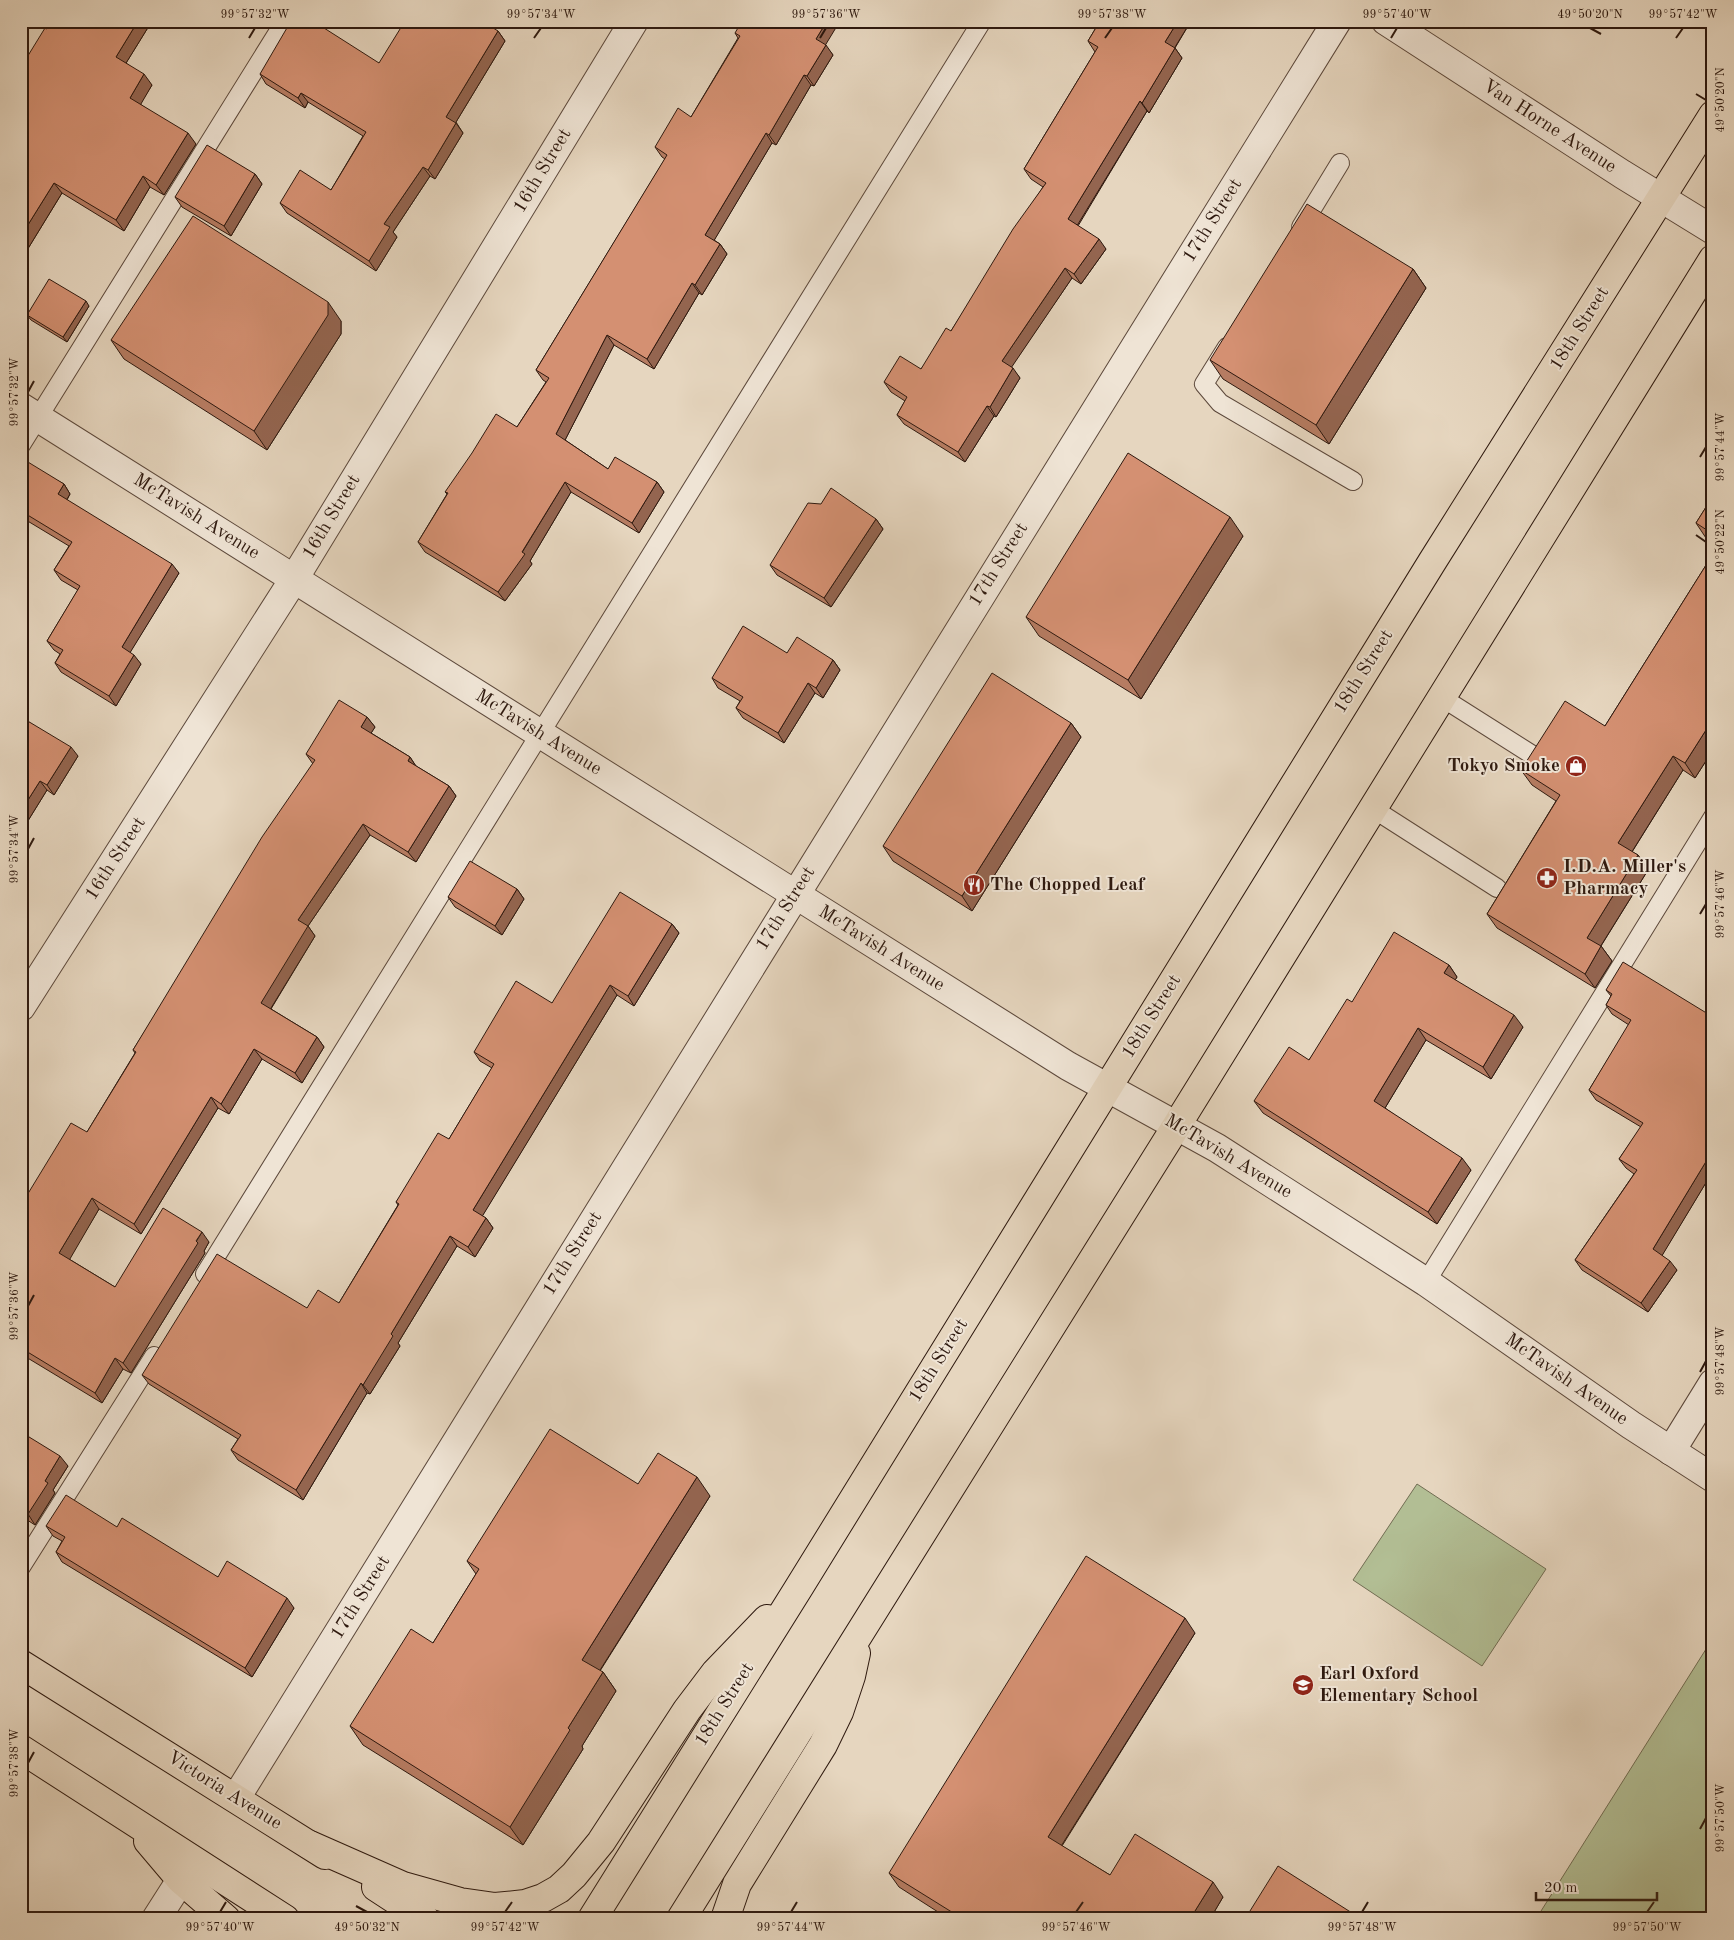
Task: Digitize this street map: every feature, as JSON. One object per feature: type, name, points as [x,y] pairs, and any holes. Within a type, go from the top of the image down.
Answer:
[{"type":"main road","name":"18th Street","points":[[592,1919],[1109,1088],[1422,579],[1713,115]]},
{"type":"main road","points":[[682,1919],[1177,1125],[1713,259]]},
{"type":"main road","points":[[310,1845],[403,1886],[460,1902],[495,1907],[525,1904],[543,1898],[559,1889],[574,1875],[601,1842],[687,1710],[715,1673],[754,1631],[798,1589]]},
{"type":"main road","points":[[725,1919],[737,1884],[824,1745],[839,1712],[851,1676],[861,1630]]},
{"type":"main road","name":"Victoria Avenue","points":[[21,1664],[425,1919]]},
{"type":"main road","points":[[21,1749],[101,1800],[152,1845],[187,1870],[285,1919]]},
{"type":"main road","points":[[187,1870],[226,1919]]},
{"type":"street","name":"16th Street","points":[[21,1007],[294,579],[634,21]]},
{"type":"street","name":"17th Street","points":[[236,1798],[1337,21]]},
{"type":"street","name":"Van Horne Avenue","points":[[1386,21],[1613,169],[1713,230]]},
{"type":"street","name":"McTavish Avenue","points":[[30,412],[1068,1066],[1217,1148],[1426,1282],[1631,1425],[1713,1478]]},
{"type":"street","points":[[1671,1451],[1713,1384]]},
{"type":"street","points":[[156,1919],[187,1870]]},
{"type":"lane","points":[[21,445],[30,412],[285,21]]},
{"type":"lane","points":[[196,1288],[982,21]]},
{"type":"lane","points":[[1293,240],[1340,163]]},
{"type":"lane","points":[[1235,333],[1204,384],[1220,402],[1353,481]]},
{"type":"lane","points":[[1441,697],[1531,754]]},
{"type":"lane","points":[[1372,808],[1497,888]]},
{"type":"lane","points":[[1426,1282],[1713,817]]},
{"type":"lane","points":[[21,1567],[165,1339]]},
{"type":"green space","points":[[1417,1484],[1546,1569],[1482,1666],[1353,1580]]},
{"type":"green space","points":[[1713,1638],[1713,1919],[1536,1919]]},
{"type":"building","points":[[52,21],[138,21],[116,57],[144,74],[130,98],[188,133],[156,185],[143,176],[116,220],[54,183],[21,236],[21,67],[45,28],[47,29]]},
{"type":"building","points":[[291,21],[313,21],[379,63],[405,21],[482,21],[498,31],[446,117],[456,123],[428,170],[423,167],[384,224],[390,227],[369,261],[280,203],[300,170],[331,190],[366,132],[301,93],[298,98],[260,74]]},
{"type":"building","points":[[742,21],[827,21],[816,39],[826,45],[807,76],[804,75],[769,135],[766,133],[705,235],[720,244],[695,285],[692,283],[647,359],[607,335],[556,434],[608,469],[615,457],[657,482],[632,523],[565,482],[522,552],[525,554],[498,592],[418,542],[448,493],[445,492],[496,414],[517,427],[549,378],[536,370],[667,155],[655,147],[678,108],[691,117],[740,36],[735,33]]},
{"type":"building","points":[[1100,21],[1178,21],[1165,42],[1175,48],[1142,103],[1140,101],[1068,219],[1099,239],[1074,274],[1065,268],[1002,361],[1013,368],[990,407],[987,406],[958,452],[897,415],[907,397],[884,382],[900,356],[921,369],[946,328],[951,331],[1013,229],[1046,183],[1024,169],[1098,47],[1088,41]]},
{"type":"building","points":[[207,145],[255,174],[224,226],[175,197]]},
{"type":"building","points":[[1307,204],[1413,269],[1316,425],[1210,360]]},
{"type":"building","points":[[193,216],[328,302],[328,315],[254,431],[111,340]]},
{"type":"building","points":[[49,279],[86,301],[63,337],[27,315]]},
{"type":"building","points":[[1128,453],[1230,517],[1128,680],[1026,617]]},
{"type":"building","points":[[23,459],[64,484],[58,494],[172,564],[122,647],[134,655],[109,696],[55,663],[63,650],[47,641],[80,586],[54,570],[72,542],[21,511],[21,461]]},
{"type":"building","points":[[831,488],[876,519],[824,598],[770,565],[808,503],[821,504]]},
{"type":"building","points":[[1713,496],[1713,534],[1696,523]]},
{"type":"building","points":[[1713,554],[1713,719],[1685,763],[1673,756],[1618,843],[1638,855],[1587,938],[1601,946],[1585,974],[1487,914],[1560,795],[1521,770],[1565,701],[1605,726]]},
{"type":"building","points":[[743,626],[787,653],[797,637],[833,660],[816,688],[808,683],[778,733],[736,708],[743,697],[712,678]]},
{"type":"building","points":[[992,673],[1071,723],[962,896],[883,846]]},
{"type":"building","points":[[339,700],[367,717],[361,727],[410,757],[408,761],[449,786],[408,852],[363,824],[298,920],[308,926],[261,1003],[317,1037],[295,1073],[254,1049],[221,1104],[211,1097],[134,1224],[92,1198],[59,1253],[115,1287],[163,1208],[202,1232],[196,1241],[198,1243],[123,1363],[115,1358],[95,1393],[21,1348],[21,1205],[71,1123],[87,1132],[136,1052],[133,1050],[262,837],[315,760],[306,754]]},
{"type":"building","points":[[21,717],[71,747],[47,785],[40,781],[21,811]]},
{"type":"building","points":[[470,861],[517,889],[495,926],[448,897]]},
{"type":"building","points":[[620,892],[672,924],[628,996],[610,985],[473,1210],[486,1218],[468,1247],[450,1236],[391,1334],[393,1336],[363,1385],[361,1383],[296,1490],[231,1450],[241,1435],[142,1375],[217,1254],[307,1308],[318,1290],[339,1303],[399,1204],[396,1202],[438,1133],[449,1139],[494,1064],[474,1052],[516,981],[552,1003]]},
{"type":"building","points":[[1394,932],[1449,965],[1444,973],[1514,1015],[1483,1067],[1418,1028],[1374,1101],[1462,1158],[1428,1212],[1254,1101],[1289,1047],[1309,1060],[1347,999],[1352,1002]]},
{"type":"building","points":[[1623,962],[1713,1017],[1713,1150],[1653,1249],[1670,1261],[1641,1303],[1575,1260],[1637,1170],[1619,1159],[1643,1123],[1589,1090],[1631,1020],[1606,1005],[1612,994],[1606,990]]},
{"type":"building","points":[[550,1429],[638,1484],[658,1453],[697,1477],[582,1660],[603,1672],[568,1728],[570,1730],[510,1827],[350,1726],[411,1629],[433,1643],[479,1569],[467,1561]]},
{"type":"building","points":[[21,1432],[60,1456],[45,1481],[48,1483],[28,1514],[21,1510]]},
{"type":"building","points":[[66,1495],[117,1527],[122,1518],[218,1577],[227,1561],[287,1598],[245,1668],[56,1552],[65,1537],[46,1526]]},
{"type":"building","points":[[1086,1556],[1185,1618],[1048,1837],[1110,1875],[1135,1834],[1213,1882],[1190,1919],[963,1919],[889,1873]]},
{"type":"building","points":[[1278,1866],[1360,1918],[1360,1919],[1245,1919]]},
{"type":"place","name":"Tokyo Smoke","points":[[1576,766]]},
{"type":"place","name":"I.D.A. Miller's Pharmacy","points":[[1547,878]]},
{"type":"place","name":"The Chopped Leaf","points":[[974,885]]},
{"type":"place","name":"Earl Oxford Elementary School","points":[[1303,1685]]}]
